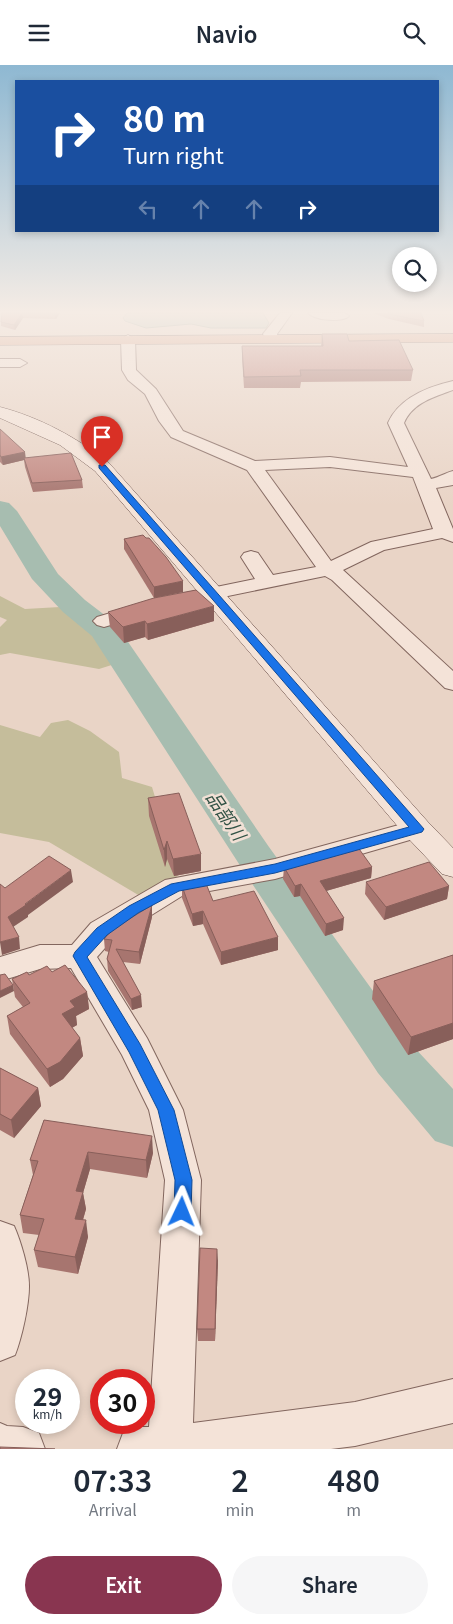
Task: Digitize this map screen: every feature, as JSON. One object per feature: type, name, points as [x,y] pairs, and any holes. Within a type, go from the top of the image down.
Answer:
[{"type":"main road","points":[[0,412],[58,435],[83,450],[102,467],[417,829],[453,866]]},
{"type":"street","points":[[134,378],[151,392],[176,434],[253,466],[330,462],[422,479],[448,481],[453,476]]},
{"type":"street","points":[[104,621],[163,604],[328,570],[378,546],[449,534],[396,423],[399,414],[416,401],[453,385]]},
{"type":"street","points":[[253,466],[328,570],[339,575],[453,683]]},
{"type":"street","points":[[251,557],[267,582]]},
{"type":"street","points":[[0,969],[40,957],[80,956],[102,931],[175,887],[275,869],[417,829]]},
{"type":"street","points":[[80,956],[134,1048],[166,1110],[183,1180],[160,1449],[356,1424],[453,1401]]},
{"type":"street","points":[[0,1239],[9,1286],[0,1340]]},
{"type":"street","points":[[0,1445],[6,1448],[23,1449]]},
{"type":"shaded area","points":[[0,596],[25,609],[60,607],[98,632],[118,663],[99,669],[10,653],[0,655],[0,627],[7,620],[0,617]]},
{"type":"shaded area","points":[[68,720],[90,731],[119,752],[122,778],[152,787],[167,837],[194,862],[174,879],[140,896],[49,842],[0,833],[0,725],[40,737],[51,723]]},
{"type":"building","points":[[0,429],[25,452],[1,457]]},
{"type":"building","points":[[71,453],[82,480],[32,483],[24,458]]},
{"type":"building","points":[[143,535],[149,538],[166,557],[183,581],[154,587],[124,539]]},
{"type":"building","points":[[196,590],[214,606],[147,624],[145,621],[123,627],[108,612],[154,598]]},
{"type":"building","points":[[179,793],[201,854],[173,859],[167,841],[164,850],[148,798]]},
{"type":"building","points":[[357,846],[372,867],[320,881],[344,918],[326,924],[301,884],[295,886],[284,867]]},
{"type":"building","points":[[49,856],[71,870],[8,917],[19,937],[0,942],[0,884],[5,888]]},
{"type":"building","points":[[429,862],[449,886],[386,907],[366,882]]},
{"type":"building","points":[[205,881],[213,901],[254,891],[278,937],[221,952],[203,911],[192,914],[182,886]]},
{"type":"building","points":[[152,905],[139,952],[116,949],[141,995],[131,999],[107,959],[112,940],[104,939],[113,929]]},
{"type":"building","points":[[453,955],[453,1023],[411,1037],[374,981]]},
{"type":"building","points":[[65,965],[87,992],[70,1001],[75,1007],[62,1014],[80,1038],[60,1062],[47,1069],[7,1016],[30,1003],[12,979],[27,972],[29,975],[47,966],[52,972]]},
{"type":"building","points":[[5,974],[13,985],[0,991],[0,975]]},
{"type":"building","points":[[0,1068],[38,1088],[11,1120],[0,1114]]},
{"type":"building","points":[[44,1120],[152,1136],[146,1160],[88,1152],[76,1191],[83,1192],[75,1219],[86,1220],[75,1257],[34,1250],[44,1219],[20,1215],[38,1161],[30,1160]]},
{"type":"building","points":[[200,1248],[217,1249],[215,1329],[197,1329]]},
{"type":"building","points":[[0,1447],[55,1449],[0,1449]]},
{"type":"waterway","name":"品部川","points":[[0,509],[8,517],[47,579],[74,606],[104,630],[255,857],[395,1059],[453,1125]]},
{"type":"route","points":[[102,467],[417,829],[275,869],[175,887],[102,931],[80,956],[134,1048],[166,1110],[183,1180],[182,1212]]}]
